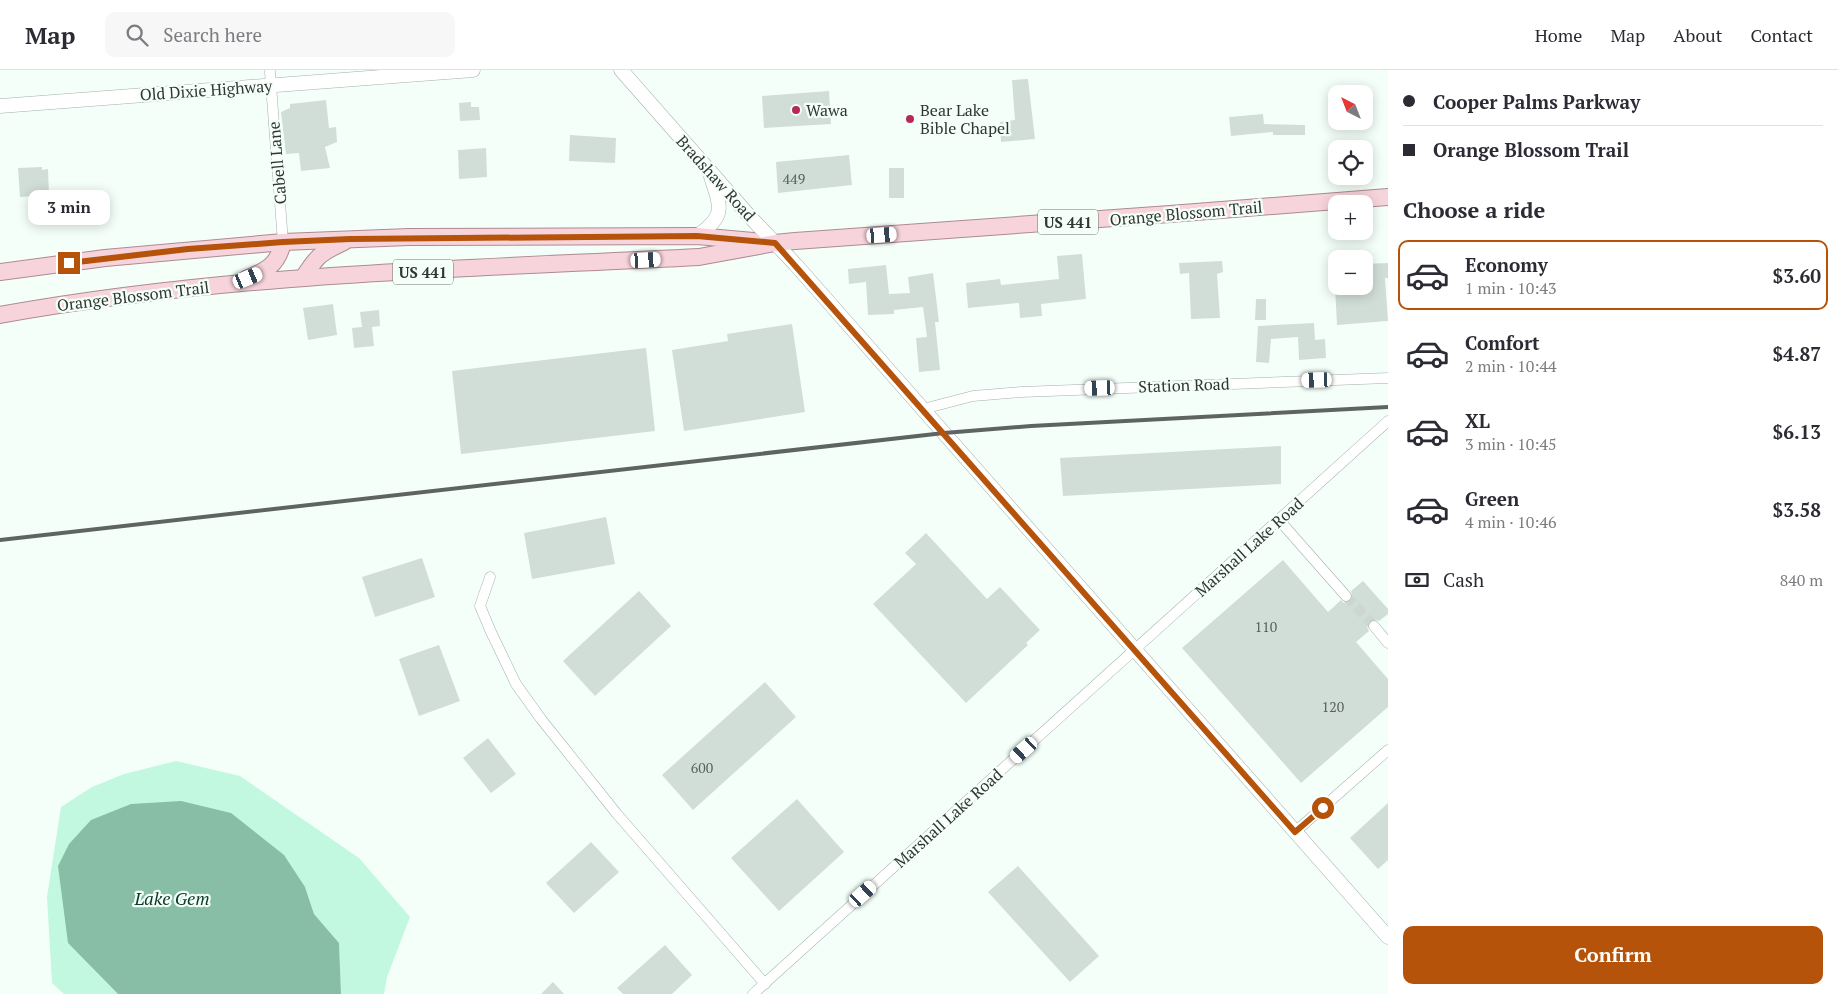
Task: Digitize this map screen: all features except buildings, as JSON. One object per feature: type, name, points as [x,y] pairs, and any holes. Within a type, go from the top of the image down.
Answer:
[{"type":"main road","name":"Orange Blossom Trail","points":[[0,315],[110,297],[234,283],[699,257],[775,243],[1388,197]]},
{"type":"main road","name":"Orange Blossom Trail","points":[[0,272],[115,257],[283,242],[350,239],[697,236],[775,243]]},
{"type":"main road","points":[[304,278],[313,262],[324,251],[350,239]]},
{"type":"main road","points":[[234,283],[262,272],[274,264],[280,254],[283,242]]},
{"type":"street","name":"Old Dixie Highway","points":[[0,106],[270,74],[473,70]]},
{"type":"street","name":"Bradshaw Road","points":[[621,70],[923,409],[1388,937]]},
{"type":"street","name":"Cabell Lane","points":[[270,74],[283,242]]},
{"type":"street","points":[[697,236],[710,228],[718,216],[720,208],[710,172]]},
{"type":"street","name":"Station Road","points":[[923,409],[973,396],[1021,392],[1388,378]]},
{"type":"street","name":"Marshall Lake Road","points":[[753,994],[1388,421]]},
{"type":"street","points":[[1279,520],[1346,596]]},
{"type":"street","points":[[490,577],[480,606],[516,684],[541,719],[617,814],[765,984]]},
{"type":"street","points":[[1374,626],[1388,642]]},
{"type":"street","points":[[1295,832],[1388,750]]},
{"type":"shaded area","points":[[176,761],[240,776],[359,858],[410,917],[387,977],[384,994],[341,994],[339,943],[314,914],[305,887],[68,943],[118,994],[64,994],[52,983],[47,897],[61,807],[92,787],[124,774]]},
{"type":"water","name":"Lake Gem","points":[[181,801],[231,813],[284,855],[305,887],[314,914],[339,943],[341,994],[118,994],[68,943],[58,866],[69,844],[91,820],[131,804]]},
{"type":"tunnel","points":[[1346,596],[1374,626]]},
{"type":"railway","points":[[0,540],[944,433],[1031,426],[1388,407]]},
{"type":"place","name":"Wawa","points":[[796,110]]},
{"type":"place","name":"Bear Lake Bible Chapel","points":[[910,119]]},
{"type":"route","points":[[69,263],[188,249],[283,242],[409,237],[697,236],[775,243],[1295,832],[1323,808]]}]
